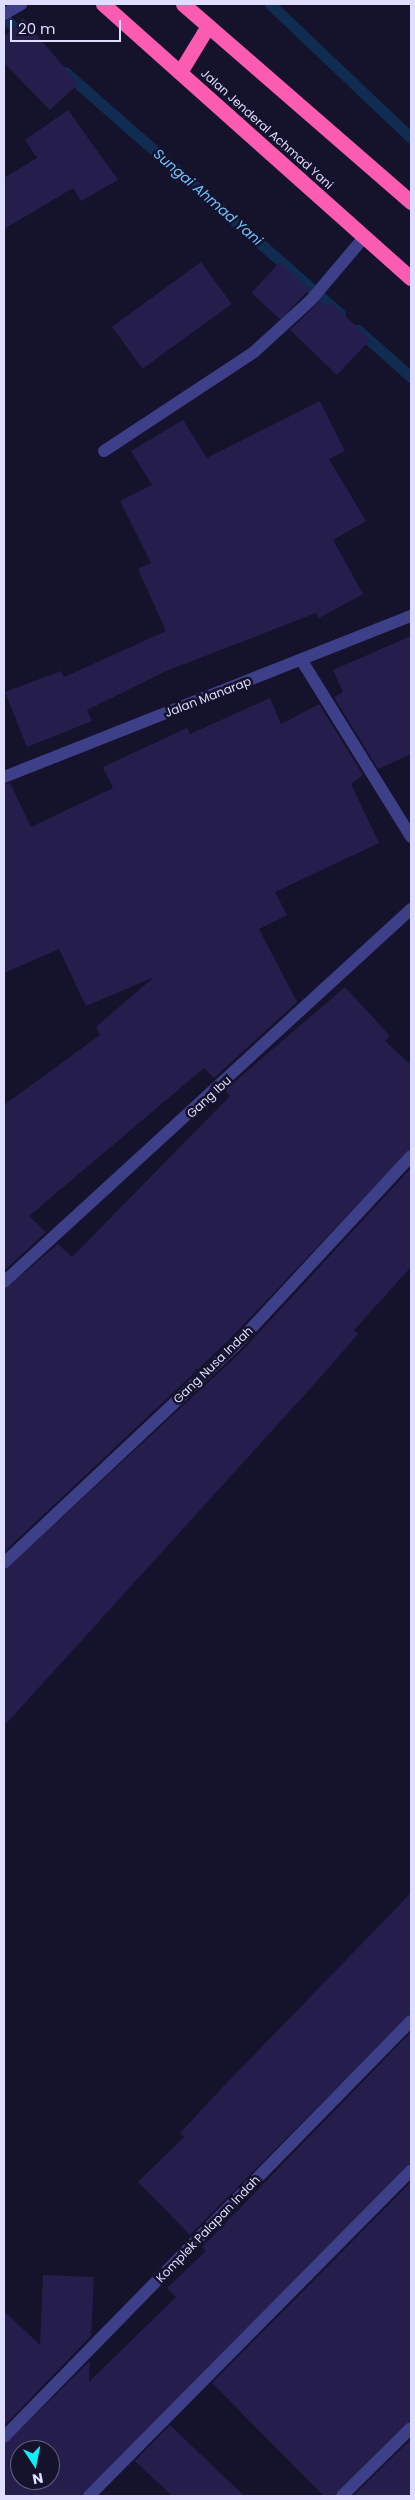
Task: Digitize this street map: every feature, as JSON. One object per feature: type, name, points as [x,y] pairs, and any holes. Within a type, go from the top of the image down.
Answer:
[{"type":"highway","name":"Jalan Jenderal Achmad Yani","points":[[103,4],[411,278]]},
{"type":"highway","points":[[183,4],[411,202]]},
{"type":"highway","points":[[180,72],[208,26]]},
{"type":"street","points":[[4,14],[21,4]]},
{"type":"street","points":[[104,451],[254,352],[311,300],[364,236]]},
{"type":"street","name":"Jalan Manarap","points":[[4,777],[411,616]]},
{"type":"street","points":[[302,660],[411,836]]},
{"type":"street","name":"Gang Ibu","points":[[4,1282],[411,909]]},
{"type":"street","name":"Gang Nusa Indah","points":[[4,1563],[235,1346],[411,1156]]},
{"type":"street","name":"Komplek Palapan Indah","points":[[4,2437],[411,2021]]},
{"type":"street","points":[[89,2496],[411,2172]]},
{"type":"street","points":[[342,2496],[411,2428]]},
{"type":"building","points":[[23,18],[78,84],[50,110],[4,63],[4,37]]},
{"type":"building","points":[[68,110],[118,180],[81,201],[73,188],[4,229],[4,178],[37,158],[25,140]]},
{"type":"building","points":[[201,262],[232,304],[143,369],[112,327]]},
{"type":"building","points":[[280,262],[309,289],[281,320],[251,293]]},
{"type":"building","points":[[321,300],[327,306],[331,302],[370,340],[337,375],[290,330]]},
{"type":"building","points":[[320,401],[345,451],[329,459],[366,521],[333,540],[363,594],[319,618],[316,613],[166,671],[87,710],[92,721],[27,747],[5,692],[61,671],[64,677],[166,631],[138,569],[151,563],[120,501],[152,485],[131,451],[183,420],[207,458]]},
{"type":"building","points":[[411,636],[411,754],[378,769],[334,697],[343,692],[333,670]]},
{"type":"building","points":[[270,698],[281,724],[319,704],[363,775],[351,784],[379,843],[275,892],[287,915],[259,929],[297,1002],[214,1078],[204,1068],[29,1216],[46,1232],[4,1271],[4,1105],[100,1035],[96,1027],[154,977],[86,1006],[59,949],[4,973],[4,785],[10,783],[31,827],[113,788],[103,767],[187,728],[190,734]]},
{"type":"building","points":[[345,987],[390,1036],[385,1041],[411,1065],[411,1148],[229,1340],[4,1552],[4,1290],[58,1244],[72,1257],[230,1096],[225,1090]]},
{"type":"building","points":[[411,1168],[411,1267],[354,1330],[358,1334],[318,1380],[4,1726],[4,1571],[241,1352]]},
{"type":"building","points":[[411,1893],[411,2013],[190,2235],[138,2182],[184,2137],[180,2133],[221,2089]]},
{"type":"building","points":[[411,2032],[411,2163],[81,2496],[4,2496],[4,2445],[90,2361],[89,2382],[176,2297],[167,2288],[206,2251],[202,2247]]},
{"type":"building","points":[[411,2182],[411,2420],[334,2496],[324,2496],[212,2383]]},
{"type":"building","points":[[43,2275],[94,2277],[91,2336],[4,2426],[4,2311],[40,2345]]},
{"type":"building","points":[[170,2425],[244,2496],[172,2496],[135,2461]]},
{"type":"building","points":[[411,2439],[411,2496],[353,2496]]},
{"type":"waterway","name":"Sungai Ahmad Yani","points":[[270,4],[411,138]]},
{"type":"waterway","name":"Sungai Ahmad Yani","points":[[4,18],[25,37]]},
{"type":"waterway","name":"Sungai Ahmad Yani","points":[[65,72],[340,314]]},
{"type":"waterway","name":"Sungai Ahmad Yani","points":[[358,330],[411,377]]}]
